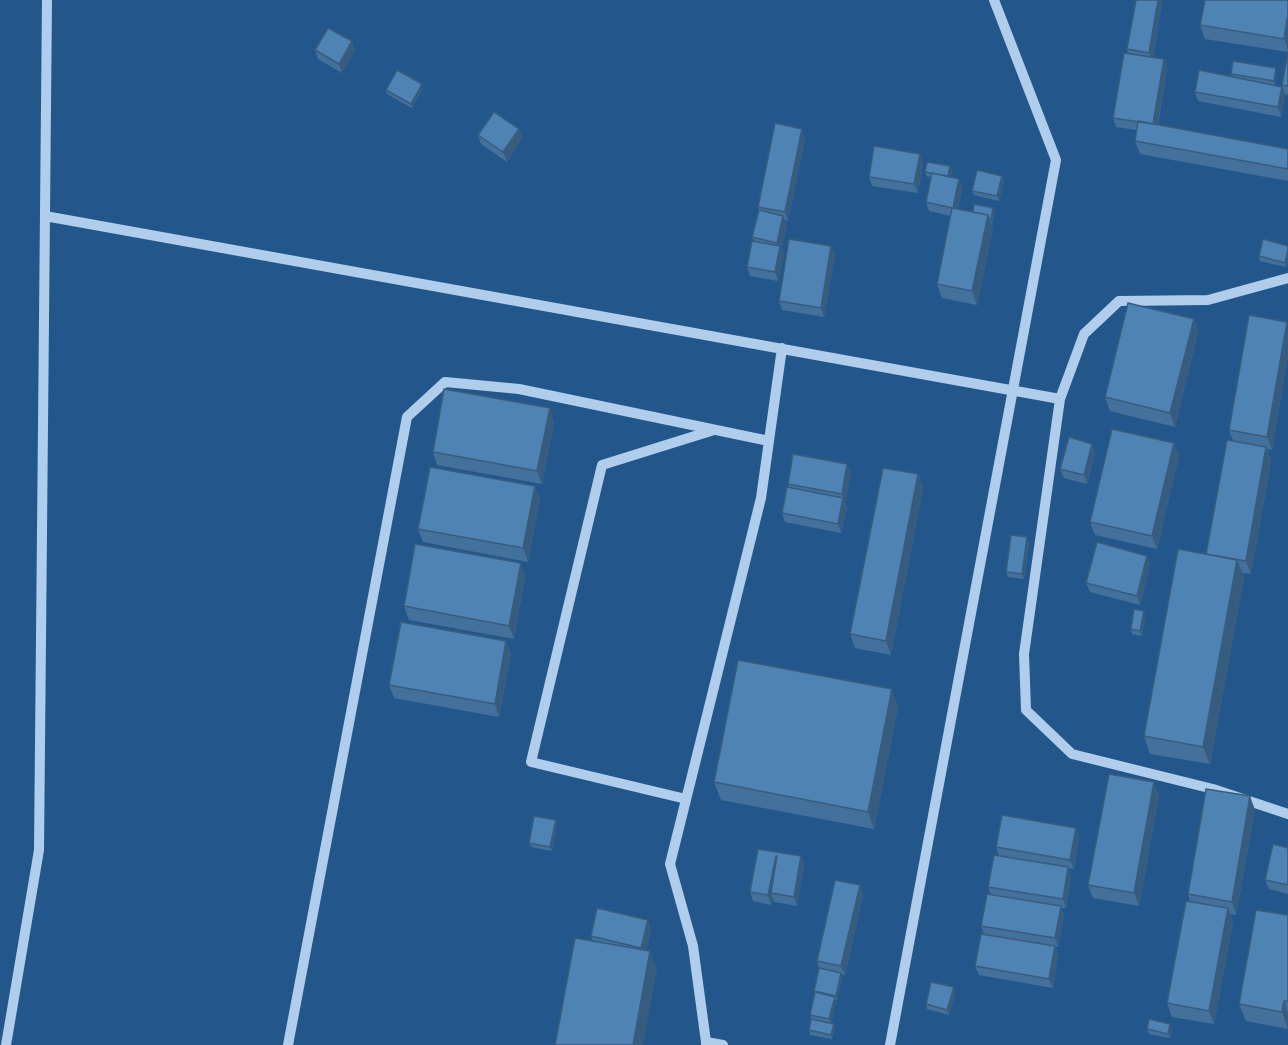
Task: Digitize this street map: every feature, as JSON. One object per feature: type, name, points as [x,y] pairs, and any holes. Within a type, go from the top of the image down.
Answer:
[{"type":"lane","points":[[6,1045],[39,850],[47,0]]},
{"type":"lane","points":[[890,1045],[1056,160],[994,0]]},
{"type":"lane","points":[[45,216],[1060,399]]},
{"type":"lane","points":[[1288,278],[1208,300],[1119,301],[1084,334],[1060,399],[1024,654],[1026,710],[1072,754],[1213,789],[1288,814]]},
{"type":"lane","points":[[723,1045],[706,1043],[693,946],[670,864],[761,498],[782,348]]},
{"type":"lane","points":[[288,1045],[407,417],[445,382],[519,389],[769,441]]},
{"type":"lane","points":[[686,799],[531,762],[602,465],[715,429]]},
{"type":"building","points":[[1136,0],[1158,0],[1149,53],[1127,49]]},
{"type":"building","points":[[1205,0],[1288,0],[1288,19],[1284,39],[1200,25]]},
{"type":"building","points":[[328,28],[352,41],[339,64],[315,50]]},
{"type":"building","points":[[1288,52],[1288,86],[1282,85]]},
{"type":"building","points":[[1124,53],[1164,59],[1153,124],[1113,118]]},
{"type":"building","points":[[1233,61],[1276,68],[1274,81],[1231,74]]},
{"type":"building","points":[[397,70],[422,84],[411,104],[386,90]]},
{"type":"building","points":[[1199,70],[1282,87],[1278,107],[1195,92]]},
{"type":"building","points":[[494,112],[519,129],[503,152],[478,135]]},
{"type":"building","points":[[1138,121],[1288,149],[1288,169],[1135,141]]},
{"type":"building","points":[[775,123],[802,129],[785,212],[758,207]]},
{"type":"building","points":[[874,146],[920,154],[914,184],[869,177]]},
{"type":"building","points":[[927,162],[950,166],[948,176],[925,172]]},
{"type":"building","points":[[977,170],[1002,176],[997,196],[972,191]]},
{"type":"building","points":[[932,173],[959,179],[953,208],[926,202]]},
{"type":"building","points":[[974,204],[993,208],[991,219],[988,215],[973,212]]},
{"type":"building","points":[[952,208],[988,215],[972,291],[937,284]]},
{"type":"building","points":[[759,210],[783,216],[777,243],[752,237]]},
{"type":"building","points":[[789,239],[831,246],[821,308],[779,301]]},
{"type":"building","points":[[1263,239],[1288,246],[1285,263],[1259,256]]},
{"type":"building","points":[[752,241],[780,246],[775,272],[747,267]]},
{"type":"building","points":[[1128,303],[1194,319],[1170,413],[1105,397]]},
{"type":"building","points":[[1249,315],[1287,322],[1267,437],[1229,430]]},
{"type":"building","points":[[444,389],[550,408],[537,471],[433,452]]},
{"type":"building","points":[[1112,429],[1174,443],[1152,536],[1090,522]]},
{"type":"building","points":[[1069,437],[1092,444],[1084,475],[1060,469]]},
{"type":"building","points":[[1227,440],[1266,447],[1246,561],[1206,554]]},
{"type":"building","points":[[793,454],[847,464],[842,494],[788,484]]},
{"type":"building","points":[[430,467],[535,486],[523,548],[418,529]]},
{"type":"building","points":[[883,468],[918,474],[886,641],[850,634]]},
{"type":"building","points":[[787,487],[843,498],[838,524],[782,513]]},
{"type":"building","points":[[1011,535],[1027,537],[1022,574],[1006,572]]},
{"type":"building","points":[[1097,542],[1147,556],[1137,596],[1086,583]]},
{"type":"building","points":[[415,544],[521,563],[509,626],[404,606]]},
{"type":"building","points":[[1178,549],[1237,560],[1203,747],[1144,736]]},
{"type":"building","points":[[1134,609],[1144,611],[1140,631],[1131,629]]},
{"type":"building","points":[[401,622],[506,641],[495,704],[389,685]]},
{"type":"building","points":[[738,660],[892,689],[868,812],[714,782]]},
{"type":"building","points":[[1109,774],[1154,782],[1134,893],[1088,885]]},
{"type":"building","points":[[1206,789],[1250,796],[1232,902],[1188,894]]},
{"type":"building","points":[[1002,815],[1076,828],[1070,860],[996,847]]},
{"type":"building","points":[[534,816],[556,820],[550,847],[529,843]]},
{"type":"building","points":[[1273,844],[1288,848],[1288,885],[1265,880]]},
{"type":"building","points":[[758,849],[801,856],[794,897],[771,893],[777,856],[768,895],[750,892]]},
{"type":"building","points":[[994,855],[1068,867],[1063,899],[988,887]]},
{"type":"building","points":[[835,880],[860,885],[841,966],[817,961]]},
{"type":"building","points":[[987,894],[1061,906],[1055,938],[981,926]]},
{"type":"building","points":[[1186,901],[1228,908],[1209,1011],[1167,1003]]},
{"type":"building","points":[[597,908],[648,920],[641,948],[591,936]]},
{"type":"building","points":[[1256,910],[1288,915],[1288,1001],[1284,1001],[1282,1012],[1239,1004]]},
{"type":"building","points":[[981,934],[1055,946],[1049,979],[975,966]]},
{"type":"building","points":[[575,938],[650,951],[633,1045],[555,1045]]},
{"type":"building","points":[[819,968],[841,973],[836,996],[814,991]]},
{"type":"building","points":[[931,982],[954,987],[947,1010],[926,1004]]},
{"type":"building","points":[[815,992],[835,997],[829,1019],[810,1015]]},
{"type":"building","points":[[811,1019],[834,1024],[831,1035],[809,1030]]},
{"type":"building","points":[[1149,1019],[1170,1024],[1168,1034],[1147,1029]]}]
